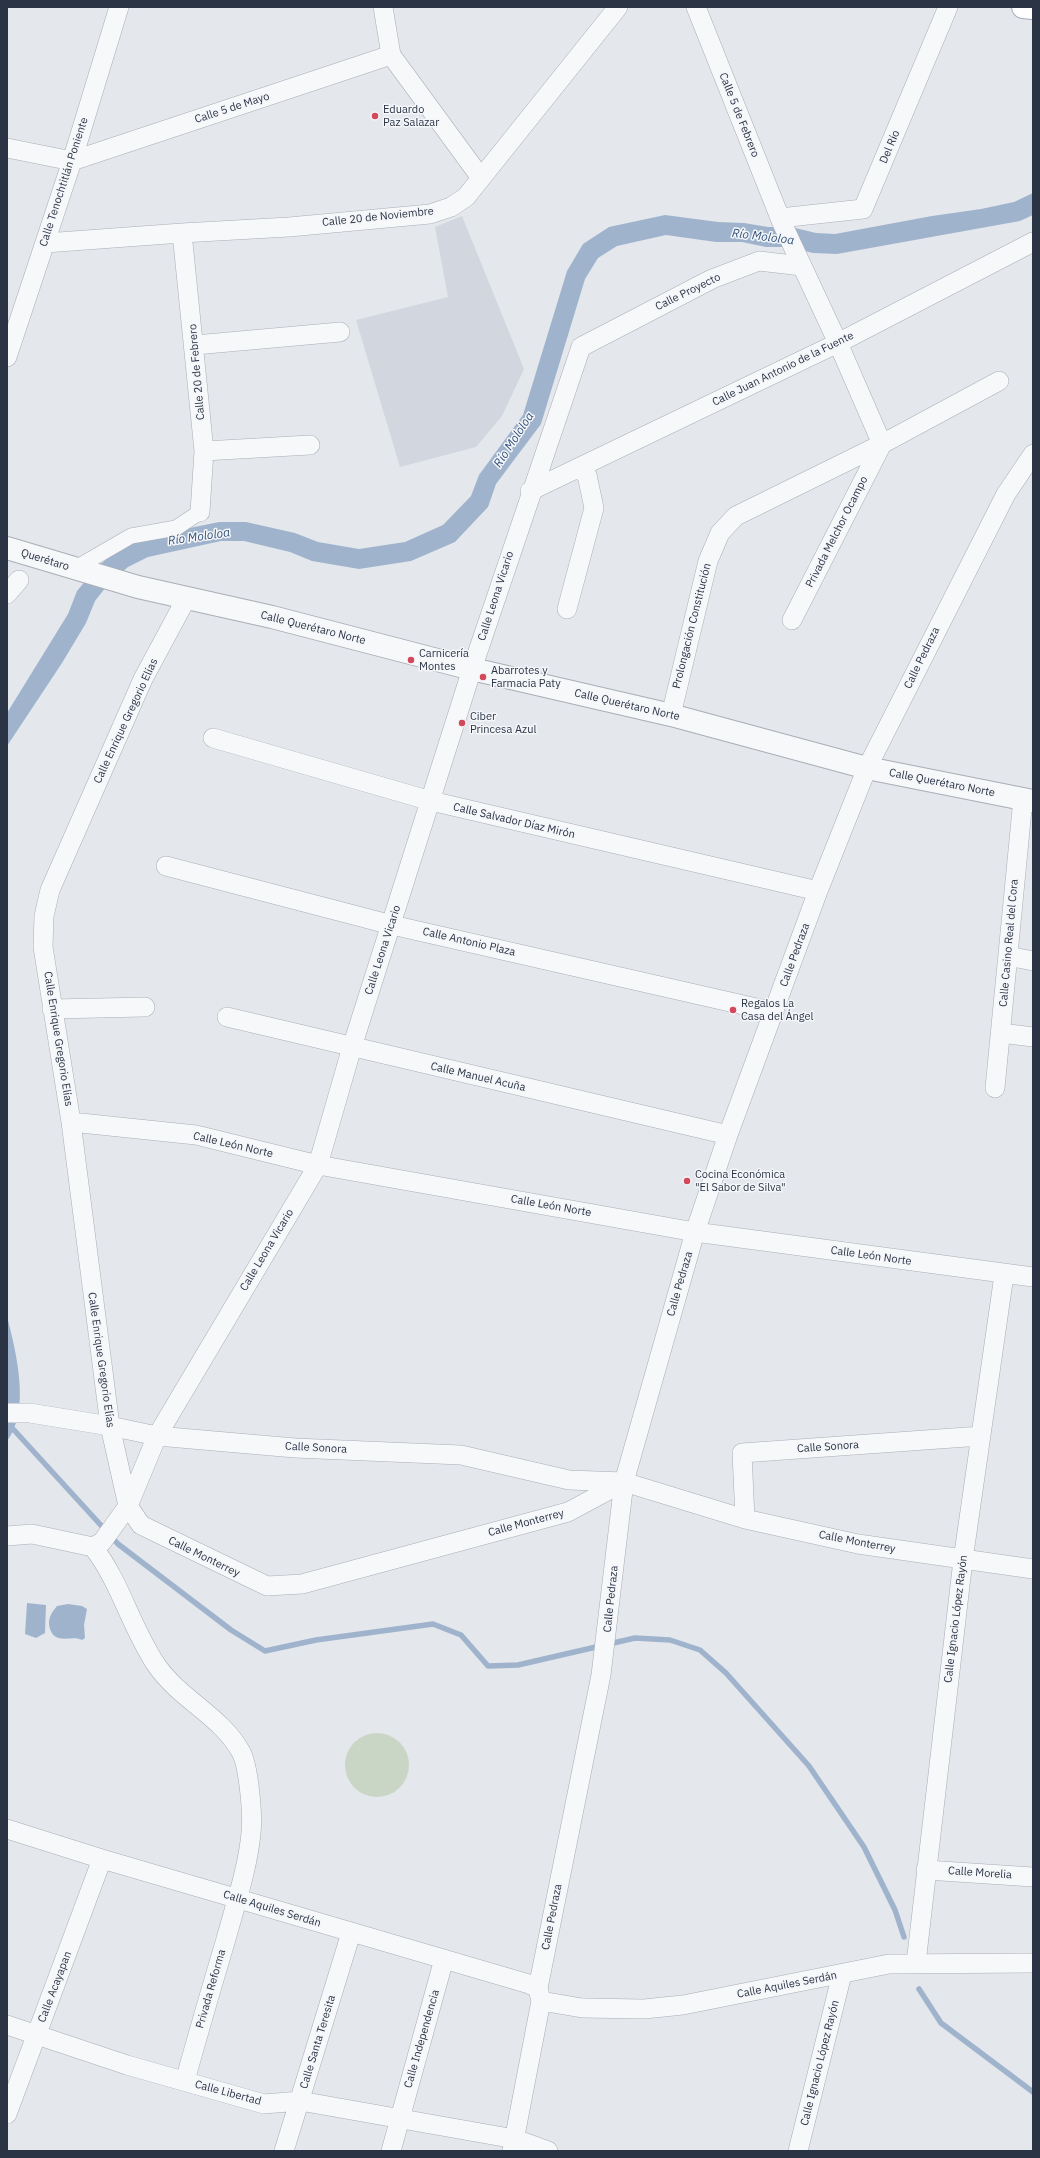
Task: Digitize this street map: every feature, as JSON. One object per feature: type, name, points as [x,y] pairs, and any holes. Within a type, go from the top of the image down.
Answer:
[{"type":"main road","points":[[1023,7],[1033,8]]},
{"type":"street","name":"Calle Tenochtitlán Poniente","points":[[7,357],[72,161],[119,7]]},
{"type":"street","points":[[383,7],[391,55],[481,178]]},
{"type":"street","name":"Calle 20 de Noviembre","points":[[45,243],[289,227],[430,214],[450,206],[466,197],[618,7]]},
{"type":"street","name":"Calle 5 de Febrero","points":[[696,7],[781,221],[801,263]]},
{"type":"street","name":"Del Río","points":[[781,221],[863,209],[948,7]]},
{"type":"street","name":"Calle 5 de Mayo","points":[[72,161],[391,55]]},
{"type":"street","points":[[7,148],[72,161]]},
{"type":"street","name":"Calle 20 de Febrero","points":[[182,233],[195,345],[204,451],[200,512]]},
{"type":"street","name":"Calle Juan Antonio de la Fuente","points":[[530,491],[838,343],[1033,242]]},
{"type":"street","name":"Calle Proyecto","points":[[581,347],[712,279],[746,266],[759,262],[801,263]]},
{"type":"street","points":[[801,263],[882,444]]},
{"type":"street","points":[[195,345],[340,332]]},
{"type":"street","name":"Calle Leona Vicario","points":[[98,1544],[117,1522],[128,1506],[158,1436],[318,1165],[352,1047],[392,925],[472,669],[530,491],[581,347]]},
{"type":"street","name":"Prolongación Constitución","points":[[671,715],[708,561],[720,533],[736,516],[882,444],[999,381]]},
{"type":"street","name":"Privada Melchor Ocampo","points":[[792,620],[882,444]]},
{"type":"street","points":[[204,451],[310,445]]},
{"type":"street","name":"Calle Pedraza","points":[[513,2145],[539,1994],[601,1675],[607,1635],[624,1482],[695,1232],[728,1135],[818,891],[867,768],[1006,494],[1029,464]]},
{"type":"street","points":[[567,609],[594,508],[587,475],[578,468]]},
{"type":"street","points":[[78,570],[131,536],[176,528],[200,512]]},
{"type":"street","name":"Querétaro","points":[[7,548],[78,570]]},
{"type":"street","name":"Calle Querétaro Norte","points":[[78,570],[138,587],[186,599],[272,617],[472,669],[671,715],[867,768],[1028,800]]},
{"type":"street","name":"Calle Enrique Gregorio Elías","points":[[128,1506],[110,1426],[71,1122],[43,947],[44,916],[50,890],[143,679],[186,599]]},
{"type":"street","name":"Calle Salvador Díaz Mirón","points":[[213,738],[431,802],[818,891]]},
{"type":"street","name":"Calle Casino Real del Cora","points":[[995,1088],[1008,956],[1028,800]]},
{"type":"street","name":"Calle Antonio Plaza","points":[[166,866],[392,925],[774,1012]]},
{"type":"street","points":[[1008,956],[1033,961]]},
{"type":"street","points":[[52,1010],[145,1007]]},
{"type":"street","name":"Calle Manuel Acuña","points":[[228,1017],[728,1135]]},
{"type":"street","points":[[1001,1033],[1033,1036]]},
{"type":"street","name":"Calle León Norte","points":[[71,1122],[196,1135],[318,1165],[695,1232],[1004,1275],[1033,1277]]},
{"type":"street","name":"Calle Ignacio López Rayón","points":[[916,1963],[963,1560],[1004,1275]]},
{"type":"street","name":"Calle Sonora","points":[[7,1413],[30,1413],[110,1426],[158,1436],[295,1448],[461,1455],[569,1480],[624,1482]]},
{"type":"street","name":"Calle Sonora","points":[[745,1519],[742,1453],[981,1436]]},
{"type":"street","name":"Calle Monterrey","points":[[128,1506],[141,1525],[243,1576],[267,1586],[302,1584],[568,1512],[624,1482],[745,1519],[858,1544],[1033,1569]]},
{"type":"street","points":[[7,1536],[32,1534],[98,1544]]},
{"type":"street","name":"Privada Reforma","points":[[98,1544],[118,1585],[143,1645],[172,1686],[214,1719],[230,1734],[242,1754],[249,1786],[251,1832],[238,1897],[185,2081]]},
{"type":"street","name":"Calle Aquiles Serdán","points":[[7,1829],[102,1859],[238,1897],[351,1933],[529,1984],[539,1994],[582,2008],[644,2009],[683,2005],[889,1964],[1033,1963]]},
{"type":"street","name":"Calle Acayapan","points":[[7,2114],[102,1859]]},
{"type":"street","name":"Calle Morelia","points":[[926,1870],[1033,1877]]},
{"type":"street","name":"Calle Santa Teresita","points":[[284,2151],[351,1933]]},
{"type":"street","name":"Calle Independencia","points":[[391,2151],[444,1959]]},
{"type":"street","name":"Calle Ignacio López Rayón","points":[[798,2151],[842,1974]]},
{"type":"street","name":"Calle Libertad","points":[[7,2025],[127,2065],[264,2104],[300,2101],[399,2119],[513,2145],[548,2151]]},
{"type":"shaded area","points":[[462,216],[524,369],[502,416],[476,447],[400,467],[356,320],[448,297],[435,227]]},
{"type":"green space","points":[[377,1733],[395,1738],[400,1742],[404,1747],[409,1765],[404,1783],[400,1788],[395,1792],[377,1797],[359,1792],[354,1788],[350,1783],[345,1765],[350,1747],[354,1742],[359,1738]]},
{"type":"water","name":"Río Mololoa","points":[[1033,193],[1033,215],[1020,221],[837,254],[813,253],[789,247],[766,247],[742,242],[716,242],[666,235],[617,246],[598,258],[585,279],[541,424],[496,484],[488,507],[455,542],[411,561],[359,569],[312,561],[290,552],[244,541],[221,541],[148,557],[128,567],[109,583],[95,601],[86,623],[62,663],[7,746],[7,713],[68,614],[77,591],[95,569],[116,551],[141,538],[219,522],[246,522],[295,533],[318,542],[359,549],[405,542],[443,525],[471,496],[479,475],[523,415],[567,271],[583,244],[609,227],[665,215],[768,227],[791,227],[816,233],[835,234],[932,216],[981,209],[1014,202]]},
{"type":"water","points":[[7,1316],[17,1363],[20,1397],[14,1428],[7,1441]]},
{"type":"water","points":[[27,1603],[46,1605],[45,1633],[36,1638],[25,1634]]},
{"type":"water","points":[[68,1604],[82,1606],[87,1609],[84,1625],[85,1638],[82,1640],[56,1637],[50,1629],[49,1620],[51,1614],[57,1606]]},
{"type":"waterway","points":[[7,1429],[14,1430],[118,1544],[231,1630],[265,1651],[316,1640],[433,1624],[461,1635],[488,1666],[518,1665],[635,1638],[670,1640],[700,1650],[726,1673],[809,1766],[864,1847],[895,1910],[904,1937]]},
{"type":"waterway","points":[[919,1989],[941,2023],[1033,2092]]},
{"type":"place","name":"Eduardo Paz Salazar","points":[[375,116]]},
{"type":"place","name":"Carnicería Montes","points":[[411,660]]},
{"type":"place","name":"Abarrotes y Farmacia Paty","points":[[483,677]]},
{"type":"place","name":"Ciber Princesa Azul","points":[[462,723]]},
{"type":"place","name":"Regalos La Casa del Ángel","points":[[733,1010]]},
{"type":"place","name":"Cocina Económica \"El Sabor de Silva\"","points":[[687,1181]]}]
